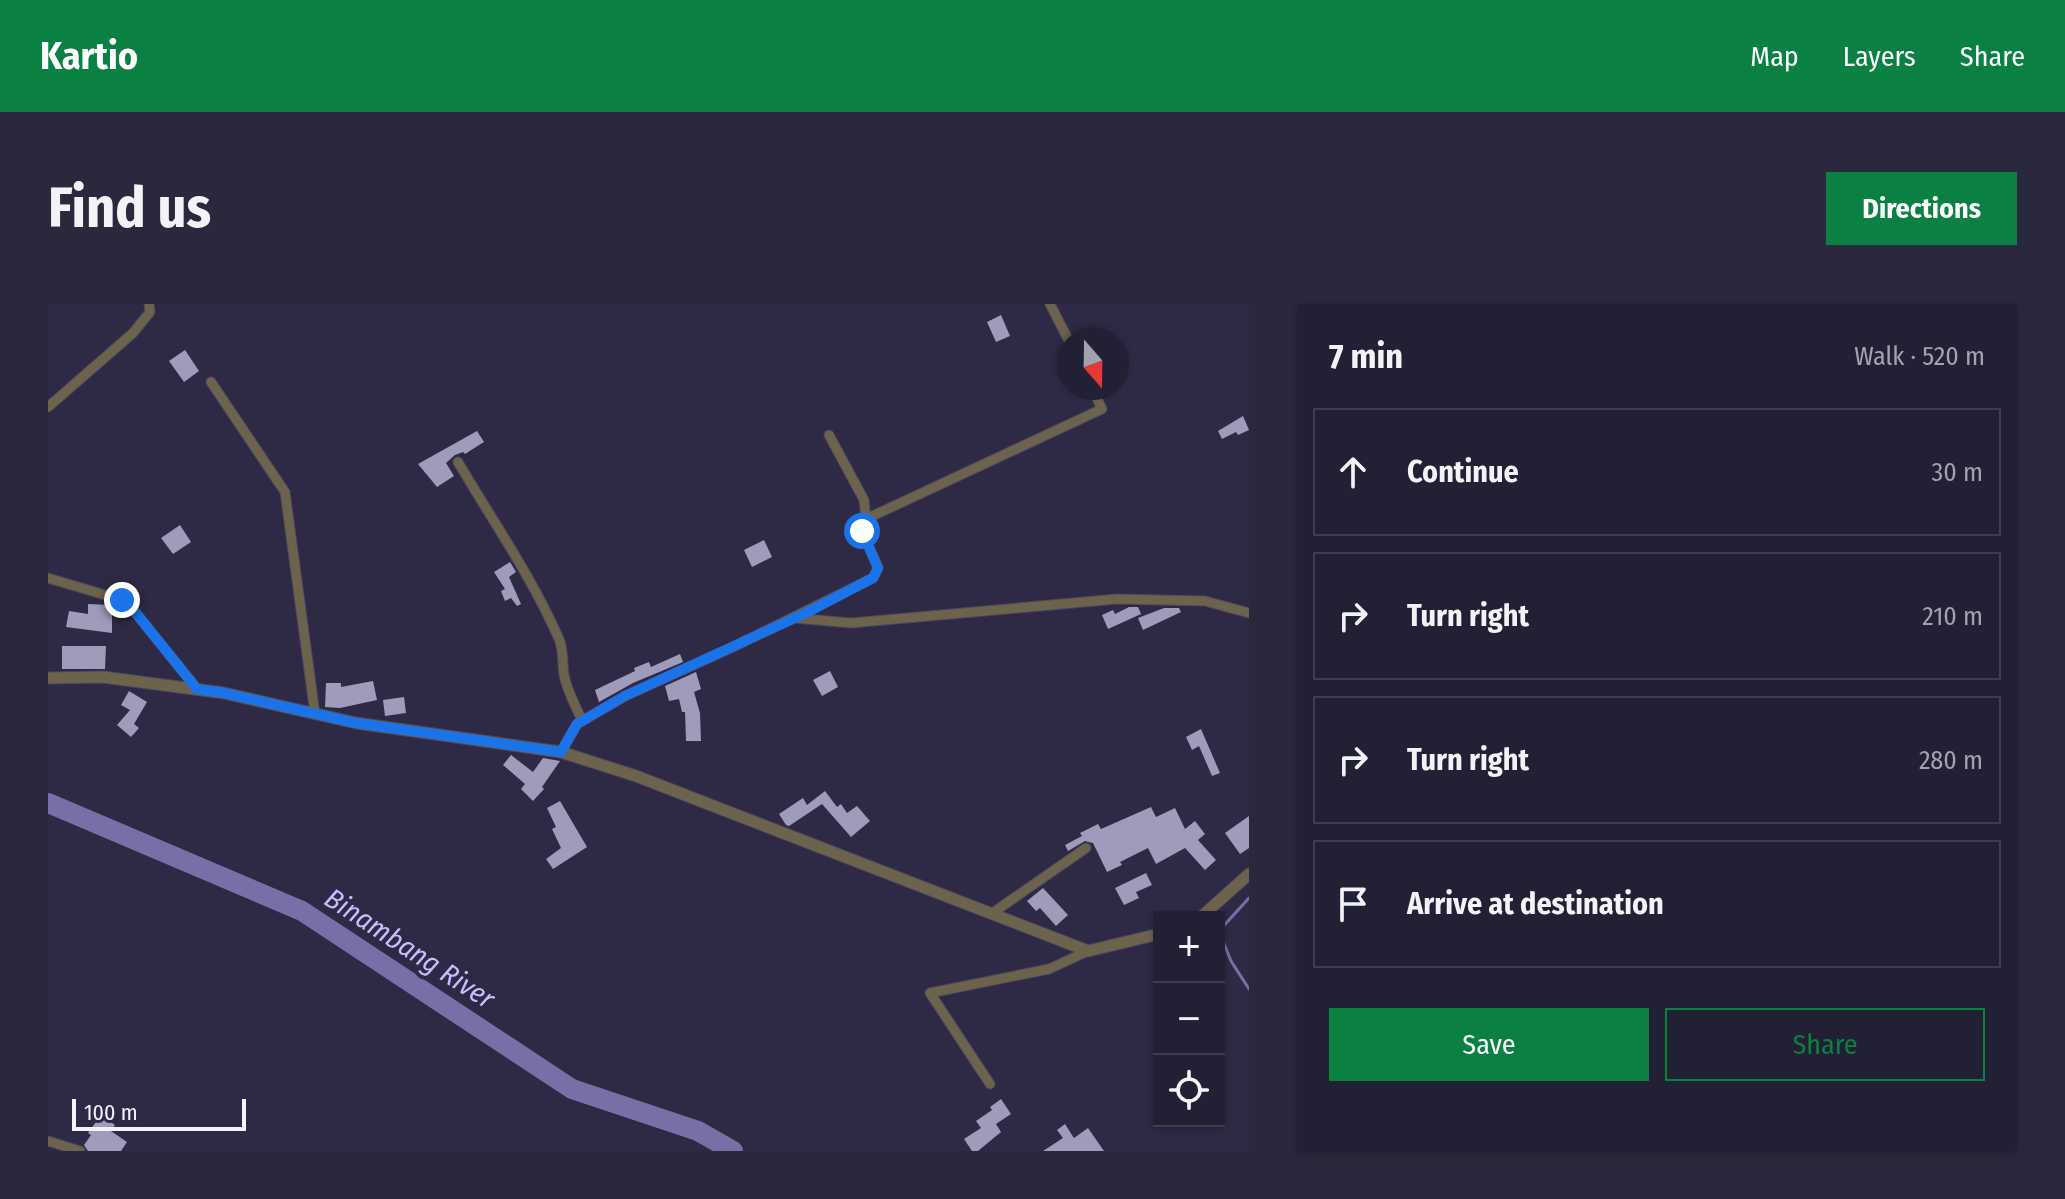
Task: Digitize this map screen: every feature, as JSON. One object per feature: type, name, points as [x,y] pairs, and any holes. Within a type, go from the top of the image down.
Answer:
[{"type":"street","points":[[48,407],[133,333],[150,312],[149,304]]},
{"type":"street","points":[[1050,304],[1062,328]]},
{"type":"street","points":[[211,382],[285,492],[315,714]]},
{"type":"street","points":[[866,519],[1102,409],[1098,400]]},
{"type":"street","points":[[561,752],[577,724],[625,696],[795,618],[873,578],[878,568],[862,531],[866,519],[864,500],[829,435]]},
{"type":"street","points":[[458,462],[522,569],[558,638],[564,652],[563,673],[567,687],[582,721]]},
{"type":"street","points":[[48,578],[122,600],[197,689]]},
{"type":"street","points":[[795,618],[851,623],[1117,599],[1205,601],[1249,613]]},
{"type":"street","points":[[48,678],[103,677],[197,689],[356,723],[561,752],[636,776],[1088,951]]},
{"type":"street","points":[[991,914],[1086,848]]},
{"type":"street","points":[[1208,911],[1249,874]]},
{"type":"street","points":[[990,1084],[930,993],[1049,969],[1088,951],[1153,935]]},
{"type":"street","points":[[48,1141],[80,1151]]},
{"type":"building","points":[[1001,315],[1010,336],[996,342],[987,322]]},
{"type":"building","points":[[185,350],[199,371],[184,382],[169,361]]},
{"type":"building","points":[[1243,416],[1249,430],[1222,439],[1218,431]]},
{"type":"building","points":[[477,431],[484,442],[465,454],[455,455],[446,463],[454,476],[437,487],[418,464]]},
{"type":"building","points":[[180,525],[191,542],[173,554],[161,538]]},
{"type":"building","points":[[764,540],[772,557],[752,567],[744,550]]},
{"type":"building","points":[[510,562],[516,572],[509,577],[521,604],[517,606],[511,598],[505,601],[501,591],[505,589],[494,572]]},
{"type":"building","points":[[88,604],[112,605],[112,633],[66,627],[69,611],[88,614]]},
{"type":"building","points":[[1129,607],[1138,607],[1141,614],[1108,629],[1102,615],[1113,610],[1115,614]]},
{"type":"building","points":[[1164,608],[1179,608],[1181,612],[1143,630],[1138,618]]},
{"type":"building","points":[[62,646],[106,646],[105,669],[62,669]]},
{"type":"building","points":[[680,654],[683,662],[633,683],[599,702],[595,690],[635,671],[634,668],[649,662],[651,667]]},
{"type":"building","points":[[830,671],[838,687],[822,696],[813,680]]},
{"type":"building","points":[[696,672],[701,689],[694,692],[700,713],[701,741],[686,741],[685,712],[682,712],[679,699],[669,701],[665,686]]},
{"type":"building","points":[[373,681],[377,700],[340,708],[325,707],[326,683],[341,683],[341,687]]},
{"type":"building","points":[[129,691],[147,702],[134,724],[139,728],[131,737],[117,725],[130,710],[121,705]]},
{"type":"building","points":[[404,697],[406,713],[385,716],[383,700]]},
{"type":"building","points":[[1201,729],[1220,773],[1212,776],[1199,746],[1192,750],[1186,737]]},
{"type":"building","points":[[511,755],[533,772],[543,758],[560,761],[542,787],[544,789],[533,801],[521,789],[525,784],[503,765]]},
{"type":"building","points":[[825,791],[837,807],[841,804],[847,813],[857,806],[870,821],[851,837],[822,804],[786,825],[779,814],[803,798],[807,805]]},
{"type":"building","points":[[560,801],[587,847],[553,869],[546,859],[561,848],[547,808]]},
{"type":"building","points":[[1151,807],[1156,817],[1175,808],[1185,829],[1195,821],[1205,834],[1198,840],[1216,860],[1205,870],[1185,848],[1156,864],[1148,848],[1107,872],[1093,843],[1085,841],[1068,851],[1065,845],[1098,824],[1101,829]]},
{"type":"building","points":[[1249,816],[1249,848],[1240,854],[1225,833]]},
{"type":"building","points":[[1146,873],[1152,885],[1136,892],[1139,898],[1124,905],[1115,888]]},
{"type":"building","points":[[1043,888],[1068,915],[1056,926],[1040,908],[1036,911],[1027,901]]},
{"type":"building","points":[[1001,1099],[1011,1114],[996,1124],[1001,1132],[978,1151],[972,1151],[964,1139],[981,1128],[976,1121]]},
{"type":"building","points":[[101,1115],[115,1125],[111,1131],[127,1142],[121,1151],[88,1151],[84,1145],[91,1135],[88,1133]]},
{"type":"building","points":[[1065,1124],[1074,1138],[1088,1128],[1104,1151],[1043,1151],[1063,1138],[1057,1130]]},
{"type":"waterway","name":"Binambang River","points":[[48,803],[302,911],[572,1089],[698,1131],[733,1151]]},
{"type":"waterway","points":[[1249,898],[1219,931],[1231,961],[1249,989]]},
{"type":"route","points":[[122,600],[197,689],[356,723],[561,752],[577,724],[625,696],[806,613],[873,578],[878,568],[862,531]]}]
